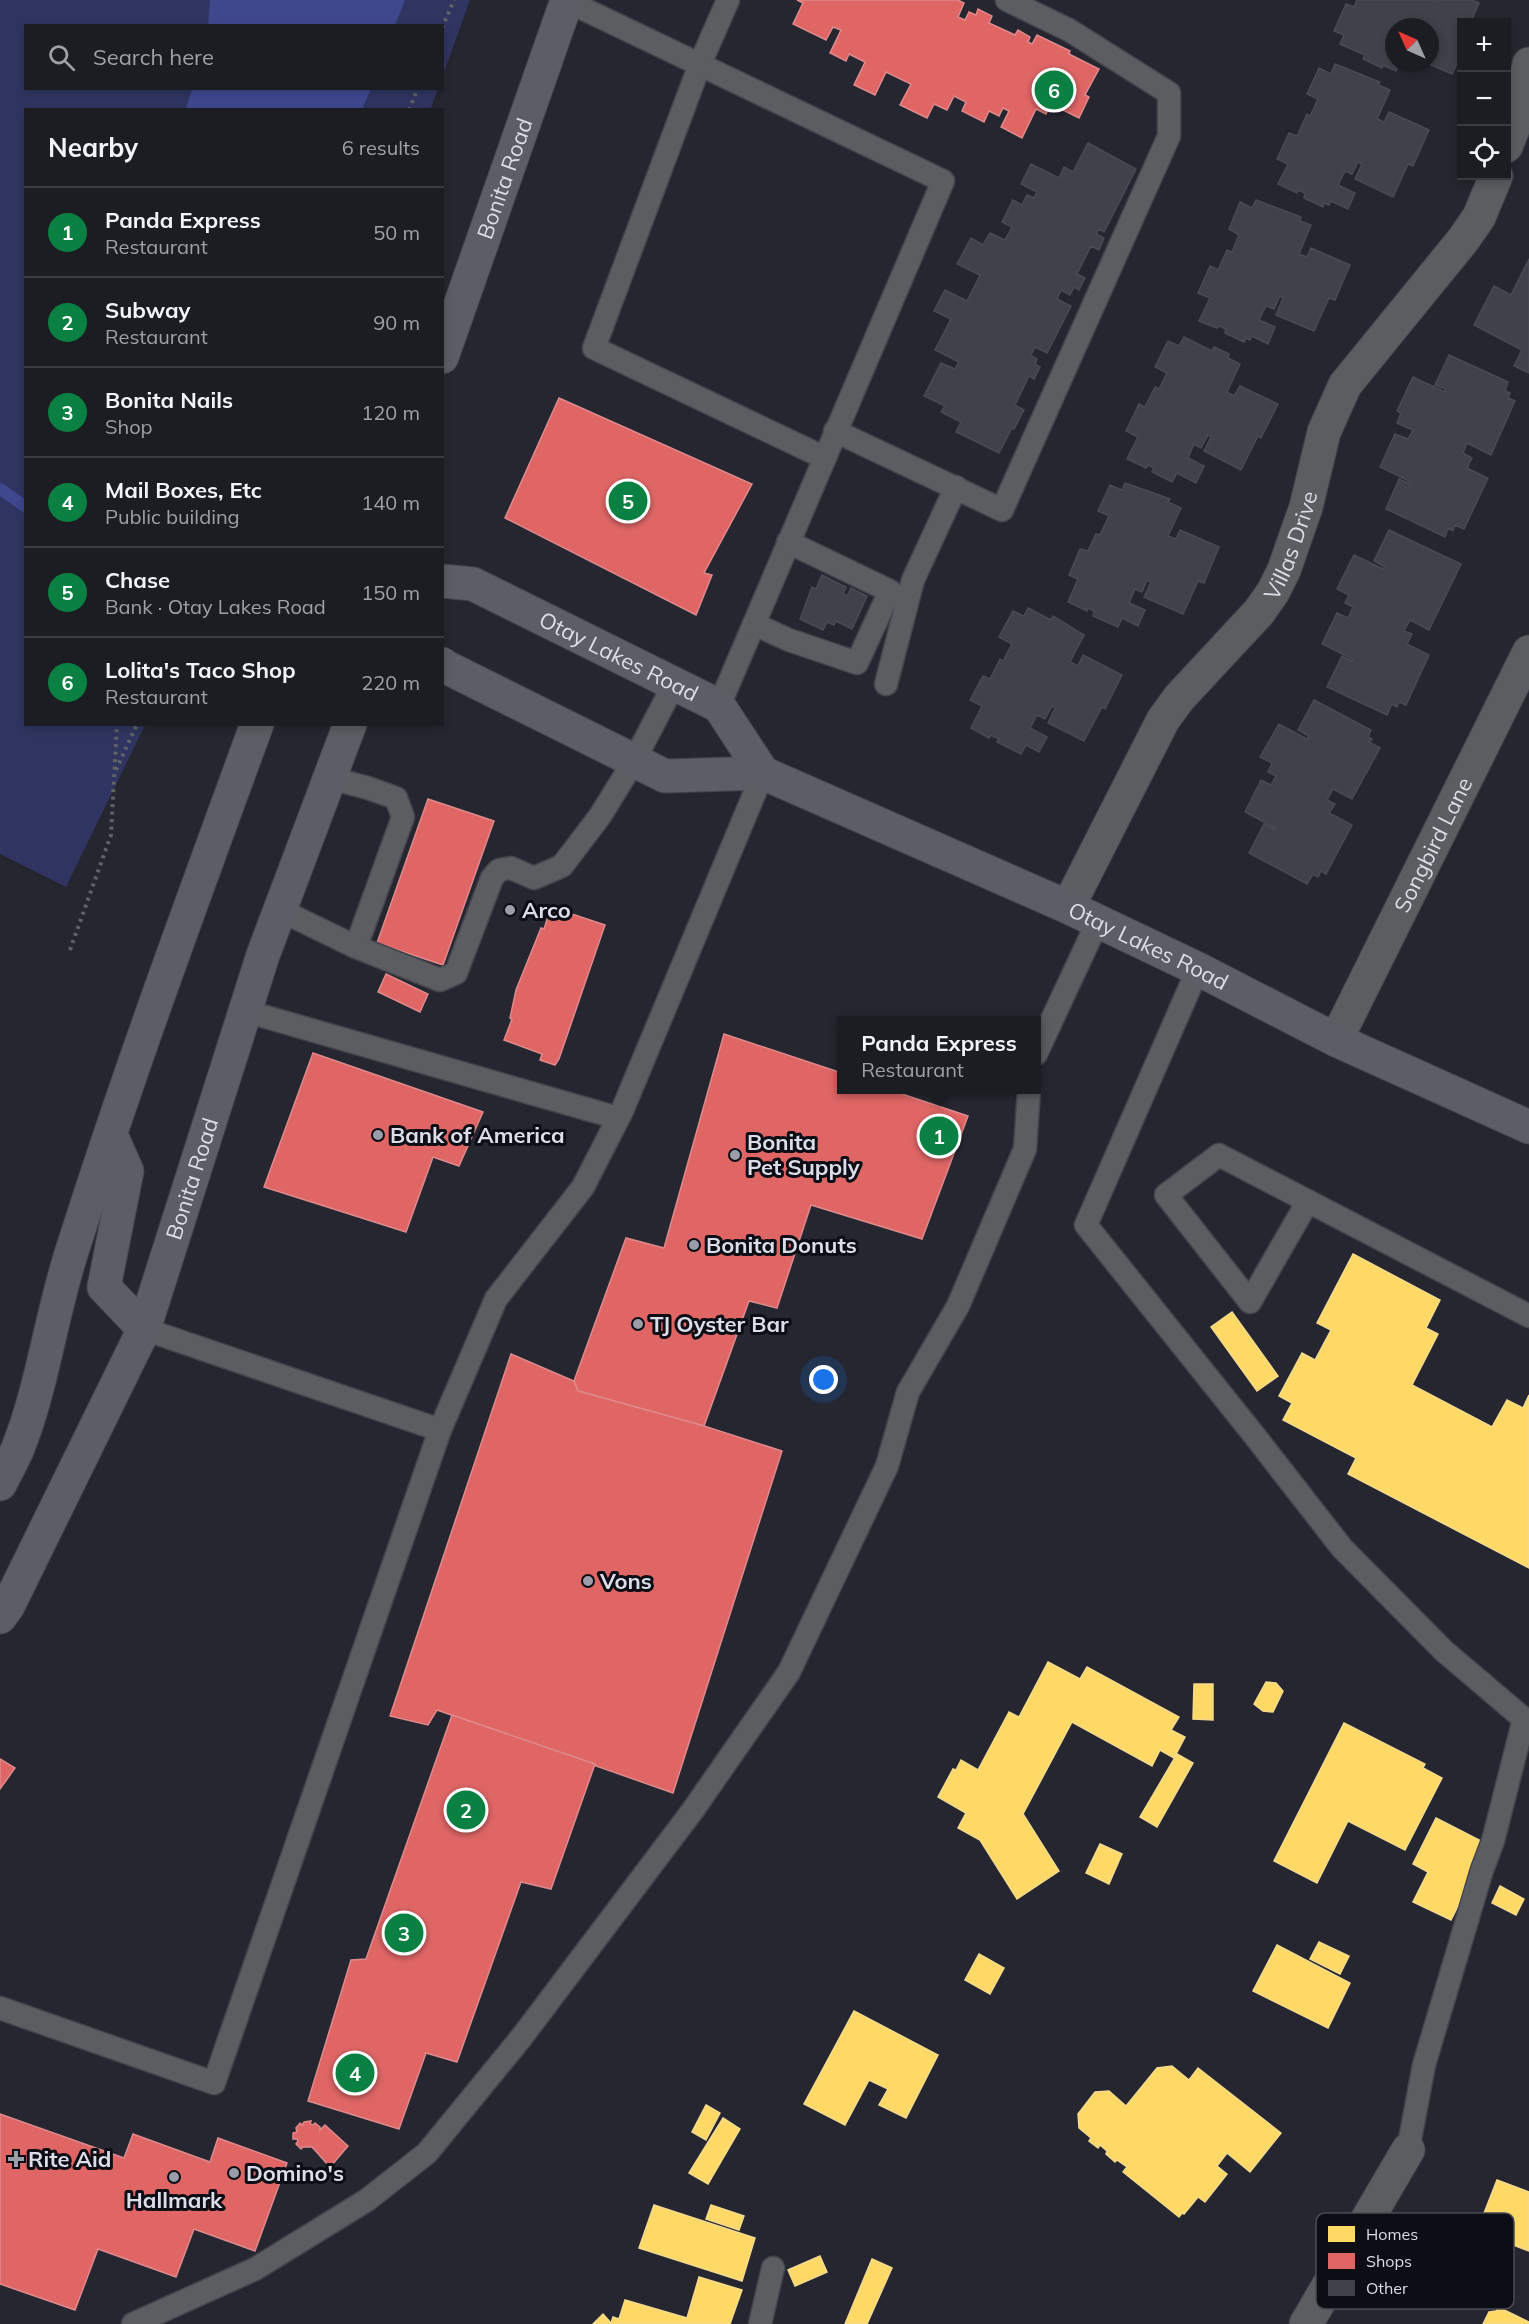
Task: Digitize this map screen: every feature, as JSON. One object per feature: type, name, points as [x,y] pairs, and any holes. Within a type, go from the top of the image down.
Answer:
[{"type":"main road","name":"Bonita Road","points":[[444,351],[567,0]]},
{"type":"main road","name":"Otay Lakes Road","points":[[444,581],[473,585],[719,706],[763,774]]},
{"type":"main road","name":"Otay Lakes Road","points":[[444,665],[665,776],[763,774],[1068,907],[1198,969],[1336,1040],[1529,1127]]},
{"type":"main road","points":[[0,1484],[18,1448],[71,1253],[168,969],[256,726]]},
{"type":"main road","name":"Bonita Road","points":[[0,1617],[144,1329],[280,910],[349,726]]},
{"type":"main road","points":[[111,1135],[127,1171],[104,1287],[144,1329]]},
{"type":"street","points":[[1511,134],[1529,64]]},
{"type":"street","name":"Villas Drive","points":[[1068,907],[1163,720],[1179,698],[1259,612],[1273,592],[1284,570],[1306,507],[1324,432],[1345,385],[1463,240],[1479,217],[1494,180]]},
{"type":"street","name":"Songbird Lane","points":[[1336,1040],[1529,652]]},
{"type":"street","points":[[1371,2213],[1408,2150]]},
{"type":"street","points":[[1306,2324],[1316,2307]]},
{"type":"lane","points":[[567,0],[943,181],[719,706]]},
{"type":"lane","points":[[728,0],[700,64],[594,348],[825,458]]},
{"type":"lane","points":[[836,431],[1002,510],[1169,136],[1168,93],[1069,30],[1007,0]]},
{"type":"lane","points":[[886,684],[913,580],[956,487]]},
{"type":"lane","points":[[754,624],[789,640],[857,663],[890,591],[788,542]]},
{"type":"lane","points":[[280,910],[356,947],[440,980],[456,973],[492,878],[499,870],[511,868],[534,878],[562,866],[600,816],[634,760],[674,684]]},
{"type":"lane","points":[[0,2008],[214,2083],[440,1430],[496,1299],[583,1187],[618,1118],[763,774]]},
{"type":"lane","points":[[330,778],[396,798],[403,817],[356,947]]},
{"type":"lane","points":[[1041,1043],[1098,921]]},
{"type":"lane","points":[[1198,969],[1086,1225],[1342,1548],[1444,1651],[1524,1719],[1493,1841],[1482,1870],[1424,2065],[1408,2150]]},
{"type":"lane","points":[[246,1011],[618,1118]]},
{"type":"lane","points":[[133,2324],[255,2269],[367,2200],[427,2153],[521,2038],[693,1810],[789,1672],[887,1466],[908,1392],[958,1306],[1025,1149],[1029,1094]]},
{"type":"lane","points":[[1308,1201],[1250,1302],[1166,1195],[1219,1155],[1308,1201],[1529,1316]]},
{"type":"lane","points":[[144,1329],[440,1430]]},
{"type":"lane","points":[[760,2324],[773,2268]]},
{"type":"path","points":[[444,24],[454,0]]},
{"type":"path","points":[[410,108],[417,90]]},
{"type":"path","points":[[70,950],[111,835],[117,726]]},
{"type":"path","points":[[114,774],[136,726]]},
{"type":"shaded area","points":[[0,0],[470,0],[444,72],[444,24],[24,24],[24,90],[438,90],[431,108],[24,108],[24,726],[145,726],[66,887],[0,854]]},
{"type":"shaded area","points":[[210,0],[405,0],[395,24],[208,24]]},
{"type":"shaded area","points":[[191,90],[371,90],[362,108],[186,108]]},
{"type":"building: Homes","points":[[1353,1254],[1440,1300],[1426,1328],[1438,1334],[1412,1385],[1492,1427],[1507,1400],[1523,1408],[1529,1395],[1529,1568],[1348,1474],[1356,1458],[1283,1420],[1292,1403],[1279,1396],[1302,1353],[1315,1360],[1331,1330],[1317,1323]]},
{"type":"building: Homes","points":[[1232,1312],[1278,1376],[1257,1391],[1211,1327]]},
{"type":"building: Homes","points":[[1048,1662],[1080,1679],[1087,1667],[1179,1717],[1171,1730],[1185,1737],[1174,1758],[1160,1750],[1152,1766],[1072,1722],[1023,1814],[1059,1871],[1017,1899],[980,1840],[958,1828],[966,1813],[938,1797],[953,1769],[956,1770],[961,1760],[978,1770],[1009,1712],[1019,1717]]},
{"type":"building: Homes","points":[[1266,1682],[1276,1683],[1283,1691],[1273,1712],[1263,1711],[1254,1704]]},
{"type":"building: Homes","points":[[1194,1684],[1213,1684],[1213,1720],[1193,1719]]},
{"type":"building: Homes","points":[[1344,1723],[1425,1764],[1423,1768],[1442,1778],[1405,1850],[1348,1821],[1317,1883],[1274,1861]]},
{"type":"building: Homes","points":[[1177,1754],[1193,1763],[1157,1827],[1140,1817]]},
{"type":"building: Homes","points":[[1436,1818],[1489,1845],[1451,1920],[1413,1902],[1428,1872],[1413,1864]]},
{"type":"building: Homes","points":[[1100,1844],[1122,1854],[1109,1884],[1086,1873]]},
{"type":"building: Homes","points":[[1500,1886],[1524,1899],[1516,1915],[1492,1903]]},
{"type":"building: Homes","points":[[1319,1942],[1349,1956],[1340,1974],[1310,1959]]},
{"type":"building: Homes","points":[[1277,1945],[1350,1983],[1328,2028],[1253,1991]]},
{"type":"building: Homes","points":[[979,1954],[1004,1968],[990,1994],[965,1980]]},
{"type":"building: Homes","points":[[854,2011],[938,2055],[906,2118],[879,2105],[888,2089],[869,2080],[845,2125],[804,2104]]},
{"type":"building: Homes","points":[[1172,2066],[1189,2080],[1198,2068],[1281,2133],[1250,2172],[1227,2153],[1217,2166],[1227,2174],[1205,2202],[1198,2197],[1179,2217],[1123,2172],[1127,2167],[1117,2160],[1115,2162],[1100,2145],[1098,2148],[1089,2141],[1091,2138],[1079,2128],[1078,2114],[1095,2092],[1109,2091],[1126,2106],[1157,2068]]},
{"type":"building: Homes","points":[[706,2105],[720,2113],[706,2140],[692,2132]]},
{"type":"building: Homes","points":[[723,2118],[740,2129],[708,2184],[689,2173]]},
{"type":"building: Homes","points":[[1497,2180],[1529,2192],[1529,2251],[1514,2245],[1514,2213],[1484,2213]]},
{"type":"building: Homes","points":[[654,2205],[755,2238],[742,2281],[639,2248]]},
{"type":"building: Homes","points":[[711,2205],[744,2216],[739,2230],[706,2219]]},
{"type":"building: Homes","points":[[820,2256],[827,2272],[795,2286],[788,2270]]},
{"type":"building: Homes","points":[[872,2259],[892,2268],[867,2324],[845,2324]]},
{"type":"building: Homes","points":[[699,2277],[742,2290],[730,2324],[593,2324],[603,2314],[611,2323],[613,2317],[619,2319],[625,2300],[687,2318]]},
{"type":"building: Homes","points":[[1502,2309],[1529,2324],[1483,2324],[1489,2312]]},
{"type":"building: Shops","points":[[797,0],[958,0],[964,3],[958,17],[965,20],[969,12],[976,15],[978,9],[992,16],[989,23],[1015,35],[1018,30],[1030,37],[1028,42],[1032,44],[1037,35],[1070,51],[1069,54],[1099,69],[1085,95],[1089,97],[1079,118],[1051,104],[1046,114],[1036,109],[1022,138],[1001,127],[1009,111],[1003,108],[999,116],[989,111],[984,122],[962,111],[966,102],[954,96],[947,110],[934,104],[927,118],[900,105],[911,84],[886,72],[875,95],[854,85],[865,62],[849,54],[846,61],[830,53],[841,30],[833,27],[826,40],[793,24],[803,3]]},
{"type":"building: Shops","points":[[559,398],[752,484],[704,573],[712,575],[696,615],[505,518]]},
{"type":"building: Shops","points":[[428,799],[494,821],[443,965],[377,943]]},
{"type":"building: Shops","points":[[551,907],[605,925],[555,1065],[540,1060],[542,1054],[504,1040],[512,1019],[510,1018],[516,990],[541,928],[544,929]]},
{"type":"building: Shops","points":[[386,974],[428,994],[420,1012],[378,992]]},
{"type":"building: Shops","points":[[724,1034],[837,1071],[837,1094],[902,1094],[968,1116],[922,1239],[811,1205],[777,1308],[749,1301],[704,1426],[578,1391],[574,1381],[626,1238],[664,1248]]},
{"type":"building: Shops","name":"Bank of America","points":[[313,1053],[483,1112],[459,1166],[433,1157],[406,1232],[264,1187]]},
{"type":"building: Shops","name":"Vons","points":[[511,1354],[574,1381],[578,1391],[704,1426],[782,1451],[673,1793],[437,1710],[428,1725],[390,1716]]},
{"type":"building: Shops","points":[[452,1715],[595,1764],[551,1889],[521,1882],[457,2062],[426,2053],[399,2129],[308,2101],[351,1960],[366,1959]]},
{"type":"building: Shops","points":[[0,1759],[15,1768],[0,1789]]},
{"type":"building: Shops","points":[[0,2114],[124,2158],[133,2134],[210,2162],[218,2138],[287,2163],[255,2251],[194,2229],[176,2277],[98,2249],[75,2310],[0,2284]]},
{"type":"building: Shops","points":[[311,2121],[310,2124],[315,2123],[320,2130],[325,2125],[348,2146],[330,2167],[312,2147],[301,2149],[296,2144],[297,2139],[293,2139],[293,2133],[297,2132],[296,2128],[300,2123],[302,2125],[304,2122]]},
{"type":"building: Other","points":[[1357,0],[1432,0],[1435,2],[1436,0],[1472,0],[1479,3],[1473,18],[1457,18],[1457,64],[1452,74],[1439,68],[1439,18],[1385,18],[1385,66],[1383,65],[1382,68],[1363,59],[1365,55],[1340,44],[1344,35],[1334,31],[1346,4],[1354,7]]},
{"type":"building: Other","points":[[1335,64],[1380,82],[1378,85],[1390,90],[1377,119],[1384,122],[1389,112],[1429,130],[1413,166],[1408,164],[1393,197],[1355,179],[1362,164],[1358,162],[1352,174],[1345,171],[1338,185],[1355,193],[1348,209],[1331,201],[1329,205],[1324,203],[1323,207],[1304,198],[1305,193],[1298,190],[1297,193],[1278,184],[1288,164],[1277,159],[1289,133],[1297,136],[1307,114],[1310,116],[1318,99],[1307,94],[1319,68],[1331,74]]},
{"type":"building: Other","points":[[1088,143],[1136,169],[1104,232],[1099,229],[1096,234],[1104,238],[1099,250],[1091,246],[1077,274],[1085,278],[1079,290],[1074,287],[1070,295],[1061,290],[1057,299],[1071,306],[1047,353],[1035,347],[1031,355],[1037,359],[1035,364],[1040,367],[1034,379],[1029,376],[1015,405],[1024,410],[999,453],[956,432],[961,422],[941,412],[945,406],[924,396],[941,363],[955,369],[959,362],[935,350],[951,319],[934,311],[945,290],[967,301],[980,275],[957,264],[971,238],[983,245],[990,233],[1005,240],[1012,227],[1002,222],[1013,200],[1022,205],[1027,195],[1034,198],[1037,192],[1021,184],[1031,164],[1059,178],[1064,167],[1073,172]]},
{"type":"building: Other","points":[[1256,200],[1301,217],[1300,221],[1311,225],[1299,254],[1307,257],[1311,248],[1350,265],[1335,300],[1329,298],[1314,331],[1276,315],[1283,298],[1280,296],[1274,309],[1266,306],[1259,320],[1275,327],[1268,344],[1252,336],[1250,340],[1246,338],[1244,342],[1225,333],[1226,329],[1199,321],[1210,298],[1198,293],[1210,266],[1218,270],[1227,250],[1232,252],[1239,235],[1229,229],[1240,202],[1252,208]]},
{"type":"building: Other","points":[[1529,259],[1529,373],[1514,366],[1522,350],[1474,325],[1494,286],[1511,295]]},
{"type":"building: Other","points":[[1184,337],[1212,351],[1214,347],[1229,354],[1228,358],[1240,364],[1227,392],[1234,396],[1240,386],[1278,404],[1241,470],[1204,451],[1211,437],[1208,435],[1201,448],[1194,444],[1188,458],[1204,466],[1196,483],[1177,473],[1172,482],[1152,472],[1154,468],[1148,465],[1146,468],[1127,459],[1138,437],[1126,431],[1139,404],[1145,407],[1155,387],[1159,389],[1167,373],[1155,367],[1168,341],[1179,346]]},
{"type":"building: Other","points":[[1449,355],[1508,382],[1505,391],[1510,393],[1508,398],[1515,401],[1491,455],[1467,443],[1463,453],[1472,458],[1467,468],[1488,478],[1464,529],[1455,525],[1453,531],[1448,528],[1445,537],[1386,509],[1399,479],[1410,484],[1411,482],[1380,467],[1395,434],[1408,439],[1413,430],[1397,423],[1401,413],[1397,411],[1413,377],[1445,392],[1446,389],[1435,385]]},
{"type":"building: Other","points":[[1125,483],[1170,499],[1168,502],[1181,508],[1168,536],[1176,539],[1180,530],[1219,547],[1204,583],[1198,581],[1183,614],[1144,597],[1151,582],[1147,580],[1142,592],[1135,589],[1129,603],[1145,610],[1138,626],[1122,618],[1118,627],[1093,616],[1094,611],[1088,608],[1087,611],[1068,602],[1078,579],[1069,575],[1080,549],[1088,551],[1096,534],[1100,535],[1109,516],[1098,511],[1110,485],[1122,490]]},
{"type":"building: Other","points":[[1389,530],[1461,564],[1429,630],[1410,620],[1404,631],[1412,634],[1407,644],[1429,655],[1406,705],[1399,702],[1397,707],[1392,704],[1387,715],[1327,687],[1342,656],[1352,661],[1353,659],[1322,644],[1337,613],[1348,618],[1353,607],[1345,603],[1349,595],[1337,589],[1354,555],[1383,569],[1385,567],[1374,561]]},
{"type":"building: Other","points":[[822,575],[846,587],[843,594],[847,596],[851,588],[867,596],[852,629],[836,621],[834,625],[827,622],[823,630],[800,619],[812,587],[816,589]]},
{"type":"building: Other","points":[[1028,608],[1051,620],[1053,616],[1084,635],[1070,662],[1078,666],[1083,655],[1122,675],[1105,709],[1102,707],[1084,741],[1048,723],[1055,708],[1052,706],[1045,719],[1037,715],[1030,728],[1047,737],[1039,752],[1026,745],[1021,754],[997,742],[999,739],[991,735],[989,738],[971,728],[982,706],[970,700],[983,676],[990,679],[1000,659],[1003,661],[1012,644],[999,637],[1013,611],[1024,616]]},
{"type":"building: Other","points":[[1314,700],[1371,730],[1368,737],[1372,739],[1369,742],[1380,748],[1352,799],[1333,789],[1327,800],[1335,804],[1329,813],[1352,825],[1326,874],[1321,871],[1318,877],[1313,874],[1307,884],[1249,853],[1264,824],[1275,830],[1275,828],[1245,812],[1261,780],[1271,785],[1276,776],[1268,772],[1272,763],[1260,757],[1279,724],[1307,739],[1309,736],[1298,730]]},
{"type":"waterway","points":[[0,489],[24,506]]},
{"type":"place","name":"Lolita's Taco Shop","points":[[1054,90]]},
{"type":"place","name":"Chase","points":[[628,501]]},
{"type":"place","name":"Arco","points":[[510,910]]},
{"type":"place","name":"Bank of America","points":[[378,1135]]},
{"type":"place","name":"Panda Express","points":[[939,1136]]},
{"type":"place","name":"Bonita Pet Supply","points":[[735,1155]]},
{"type":"place","name":"Bonita Donuts","points":[[694,1245]]},
{"type":"place","name":"TJ Oyster Bar","points":[[638,1324]]},
{"type":"place","name":"Vons","points":[[588,1581]]},
{"type":"place","name":"Subway","points":[[466,1810]]},
{"type":"place","name":"Bonita Nails","points":[[404,1933]]},
{"type":"place","name":"Mail Boxes, Etc","points":[[355,2073]]},
{"type":"place","name":"Rite Aid","points":[[16,2159]]},
{"type":"place","name":"Domino's","points":[[234,2173]]},
{"type":"place","name":"Hallmark","points":[[174,2177]]}]
